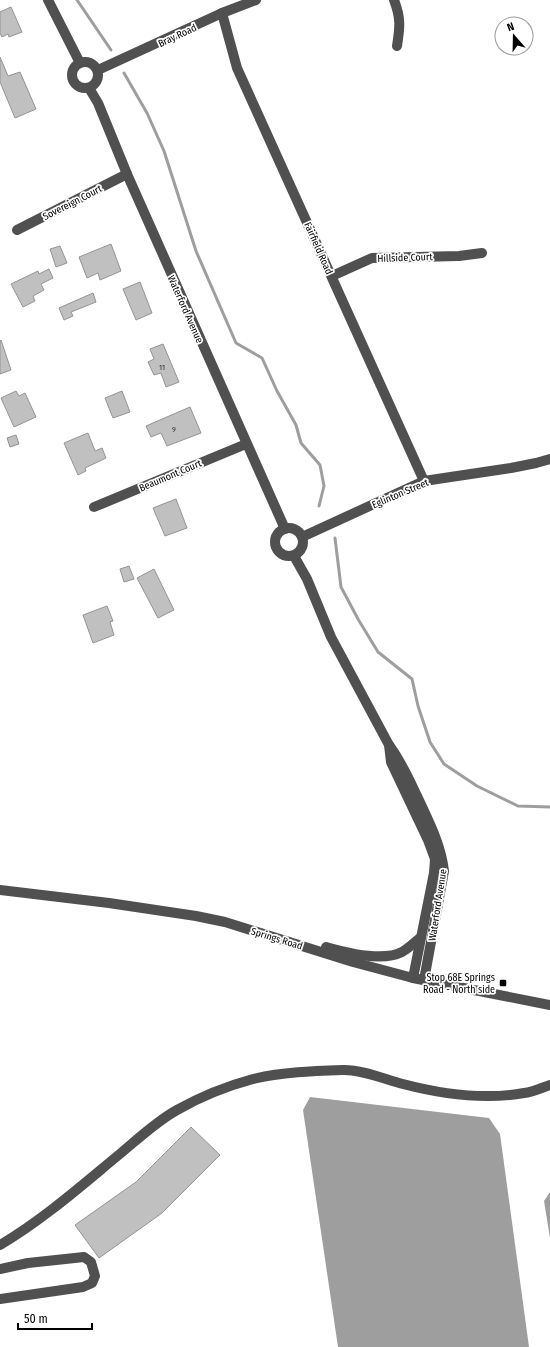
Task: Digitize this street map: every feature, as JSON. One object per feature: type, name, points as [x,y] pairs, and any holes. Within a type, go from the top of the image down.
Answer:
[{"type":"street","points":[[48,0],[80,63]]},
{"type":"street","name":"Bray Road","points":[[98,70],[256,0]]},
{"type":"street","points":[[394,0],[400,25],[397,46]]},
{"type":"street","name":"Fairfield Road","points":[[222,14],[237,68],[424,481]]},
{"type":"street","points":[[85,61],[90,62],[95,65],[98,70],[98,81],[89,88],[79,87],[73,80],[73,70],[80,63],[85,61]]},
{"type":"street","name":"Waterford Avenue","points":[[89,88],[98,103],[127,174],[284,529]]},
{"type":"street","name":"Sovereign Court","points":[[17,230],[127,174]]},
{"type":"street","name":"Hillside Court","points":[[332,276],[372,258],[459,256],[482,253]]},
{"type":"street","name":"Beaumont Court","points":[[94,507],[246,444]]},
{"type":"street","name":"Eglinton Street","points":[[302,537],[424,481],[511,468],[550,459]]},
{"type":"street","points":[[290,528],[295,530],[302,537],[302,548],[294,556],[283,555],[276,547],[277,536],[284,529],[290,528]]},
{"type":"street","name":"Waterford Avenue","points":[[294,556],[307,579],[331,637],[389,745],[399,758],[434,832],[443,859],[444,871],[424,980]]},
{"type":"street","name":"Waterford Avenue","points":[[389,745],[391,762],[428,840],[435,859],[434,873],[412,978]]},
{"type":"street","name":"Springs Road","points":[[0,890],[109,902],[225,922],[353,962],[412,978],[550,1005]]},
{"type":"street","points":[[196,916],[216,914],[330,948],[368,956],[381,957],[401,952],[421,937]]},
{"type":"street","points":[[0,1245],[51,1211],[176,1110],[207,1095],[253,1079],[287,1074],[346,1070],[374,1075],[437,1092],[503,1096],[526,1093],[550,1085]]},
{"type":"street","points":[[0,1269],[28,1263],[84,1256],[92,1262],[95,1276],[92,1283],[83,1286],[0,1299]]},
{"type":"shaded area","points":[[310,1097],[489,1118],[500,1134],[529,1347],[338,1347],[303,1110]]},
{"type":"shaded area","points":[[550,1192],[550,1238],[544,1201]]},
{"type":"building","points":[[11,7],[22,32],[9,37],[8,34],[2,37],[0,33],[0,12]]},
{"type":"building","points":[[0,57],[8,76],[20,72],[36,109],[15,118],[0,82]]},
{"type":"building","points":[[111,244],[121,271],[100,280],[98,273],[87,278],[79,257]]},
{"type":"building","points":[[60,246],[67,263],[56,267],[50,249]]},
{"type":"building","points":[[49,269],[53,278],[41,284],[44,290],[33,296],[35,301],[23,307],[11,284],[38,271],[39,274]]},
{"type":"building","points":[[140,282],[152,313],[136,320],[123,289]]},
{"type":"building","points":[[93,293],[96,302],[71,312],[73,316],[64,320],[59,308]]},
{"type":"building","points":[[1,340],[11,370],[0,374],[0,341]]},
{"type":"building","points":[[163,344],[179,382],[166,387],[161,373],[154,375],[148,362],[154,359],[150,349]]},
{"type":"building","points":[[16,391],[19,396],[25,393],[36,417],[14,427],[1,398]]},
{"type":"building","points":[[122,391],[130,412],[113,418],[105,398]]},
{"type":"building","points":[[190,407],[201,433],[167,446],[161,433],[151,437],[146,426]]},
{"type":"building","points":[[88,433],[95,451],[102,448],[106,458],[85,468],[86,471],[78,475],[64,443]]},
{"type":"building","points":[[16,435],[19,444],[10,447],[7,438]]},
{"type":"building","points":[[176,499],[187,528],[165,536],[153,508]]},
{"type":"building","points":[[129,566],[134,579],[124,582],[120,569]]},
{"type":"building","points":[[154,569],[174,610],[158,618],[137,578]]},
{"type":"building","points":[[107,606],[113,621],[110,622],[114,635],[93,643],[83,615]]},
{"type":"building","points":[[191,1127],[220,1155],[162,1213],[99,1258],[75,1225],[136,1182]]},
{"type":"waterway","points":[[77,0],[111,50]]},
{"type":"waterway","points":[[124,73],[147,113],[164,151],[196,251],[236,343],[262,358],[277,391],[296,425],[301,443],[320,465],[324,486],[319,506]]},
{"type":"waterway","points":[[335,538],[341,587],[378,652],[412,679],[418,706],[430,742],[444,764],[477,786],[518,806],[550,807]]},
{"type":"place","name":"Stop 68E Springs Road - North side","points":[[503,983]]}]
